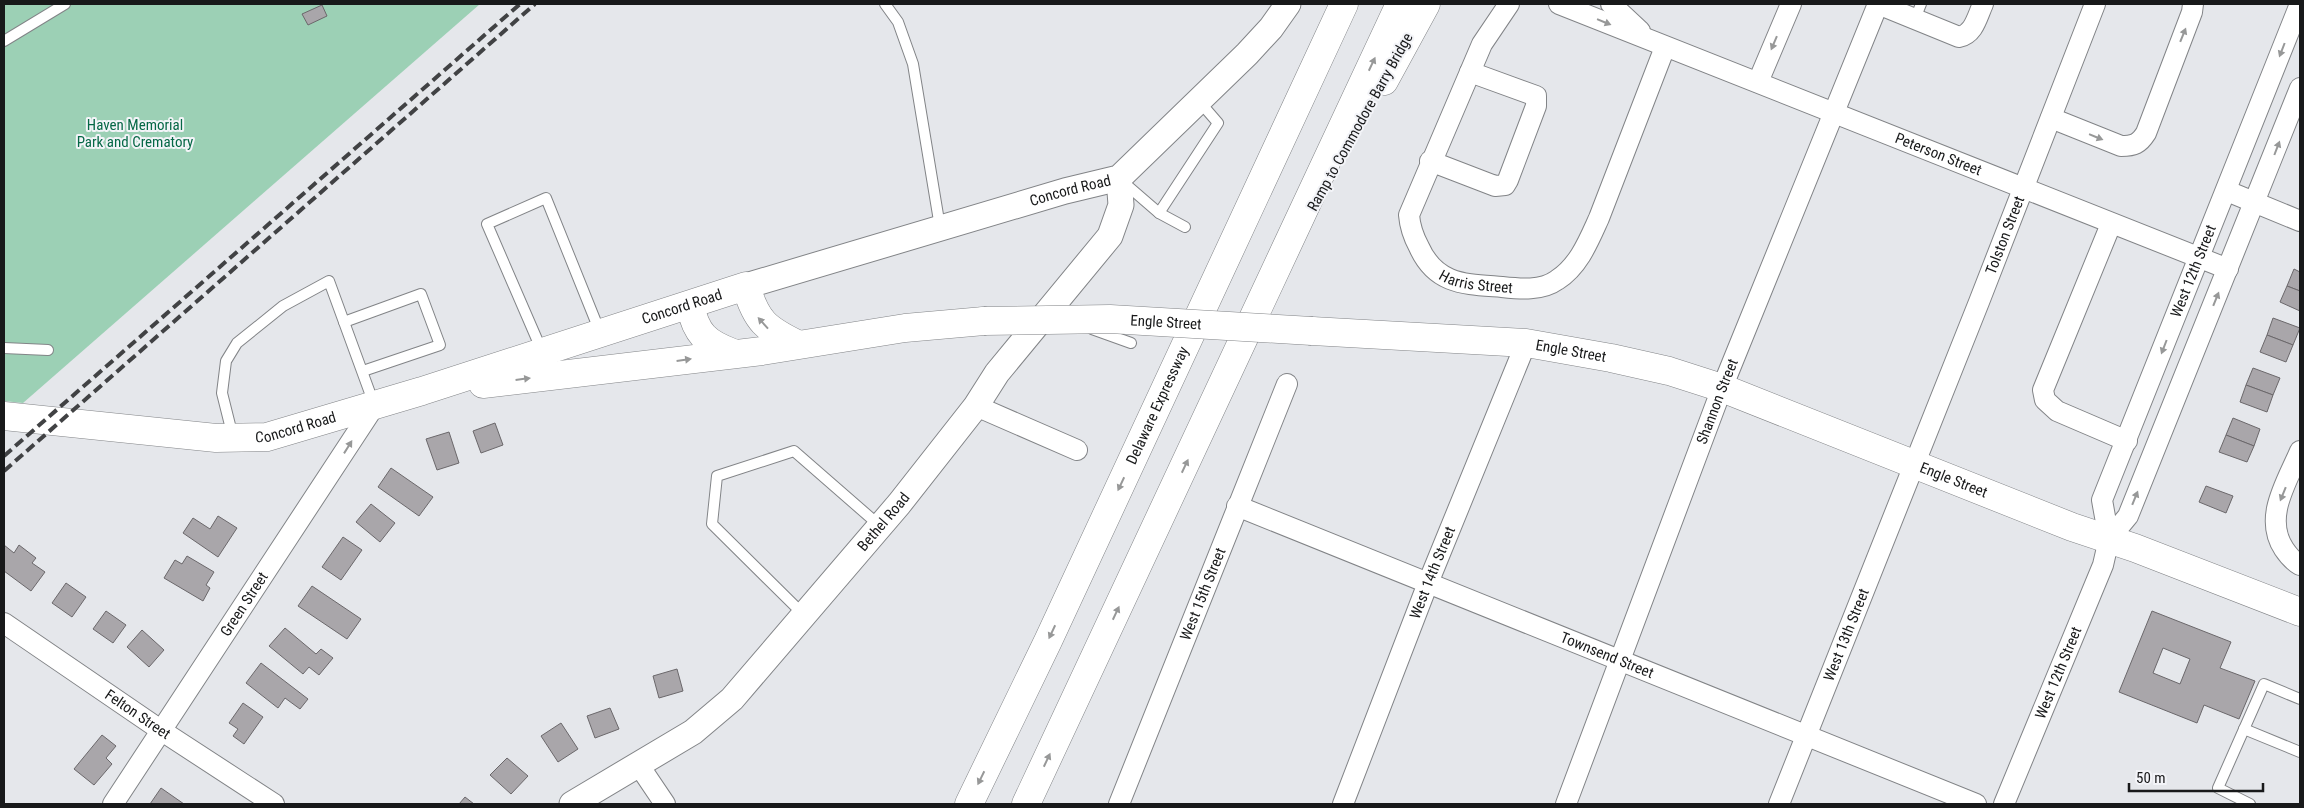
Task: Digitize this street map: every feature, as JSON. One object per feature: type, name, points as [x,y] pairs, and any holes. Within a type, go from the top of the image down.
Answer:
[{"type":"main road","points":[[1171,377],[1241,189],[1326,4]]},
{"type":"main road","name":"Delaware Expressway","points":[[969,804],[1171,377],[1344,4]]},
{"type":"main road","points":[[1026,804],[1400,4]]},
{"type":"main road","name":"Ramp to Commodore Barry Bridge","points":[[1278,267],[1348,150],[1426,4]]},
{"type":"main road","points":[[746,286],[753,309],[760,321],[775,334],[797,344]]},
{"type":"main road","name":"Concord Road","points":[[4,416],[216,438],[267,437],[422,391],[746,286]]},
{"type":"main road","points":[[690,304],[696,325],[707,341],[733,353]]},
{"type":"main road","name":"Engle Street","points":[[422,391],[733,353],[905,328],[984,321],[1110,319],[1526,343],[1630,362],[1669,371],[1722,388],[1913,464],[2300,612]]},
{"type":"street","name":"Harris Street","points":[[1509,4],[1482,44],[1430,161],[1409,215],[1414,239],[1431,268],[1444,278],[1472,285],[1527,288],[1556,282],[1571,268],[1587,245],[1657,43]]},
{"type":"street","name":"Peterson Street","points":[[1559,4],[2228,269]]},
{"type":"street","name":"Peterson Street","points":[[1611,4],[1657,43]]},
{"type":"street","points":[[1758,82],[1791,4]]},
{"type":"street","points":[[1878,4],[1918,12],[1949,34],[1959,37],[1966,35],[1971,30],[1983,4]]},
{"type":"street","name":"Shannon Street","points":[[1566,804],[1722,388],[1878,4]]},
{"type":"street","name":"Tolston Street","points":[[1913,464],[2095,4]]},
{"type":"street","points":[[2051,118],[2121,146],[2132,146],[2140,143],[2146,134],[2192,12],[2193,4]]},
{"type":"street","name":"West 12th Street","points":[[2004,804],[2103,565],[2109,539],[2102,500],[2198,258],[2227,191],[2300,4]]},
{"type":"street","name":"Concord Road","points":[[746,286],[1065,191],[1119,178],[1247,54],[1283,6]]},
{"type":"street","points":[[1430,161],[1495,186],[1505,185],[1508,180],[1536,106],[1536,96],[1470,72]]},
{"type":"street","name":"West 12th Street","points":[[2109,539],[2128,516],[2300,88]]},
{"type":"street","name":"Bethel Road","points":[[572,804],[712,718],[732,700],[880,526],[976,406],[997,373],[1110,236],[1121,204],[1119,178]]},
{"type":"street","points":[[2227,191],[2300,221]]},
{"type":"street","points":[[2111,224],[2043,390],[2045,400],[2057,412],[2126,441]]},
{"type":"street","name":"West 14th Street","points":[[1343,804],[1428,583],[1526,343]]},
{"type":"street","name":"West 15th Street","points":[[1119,804],[1287,384]]},
{"type":"street","name":"Green Street","points":[[113,804],[375,405]]},
{"type":"street","points":[[976,406],[1077,450]]},
{"type":"street","points":[[2300,451],[2276,512],[2274,526],[2278,538],[2288,554],[2300,565]]},
{"type":"street","name":"West 13th Street","points":[[1779,804],[1913,464]]},
{"type":"street","name":"Townsend Street","points":[[1237,506],[1976,804]]},
{"type":"street","name":"Felton Street","points":[[4,622],[162,731],[274,804]]},
{"type":"street","points":[[638,764],[664,804]]},
{"type":"lane","points":[[4,41],[65,4]]},
{"type":"lane","points":[[885,4],[898,22],[913,64],[941,228]]},
{"type":"lane","points":[[1159,213],[1218,122],[1199,101]]},
{"type":"lane","points":[[1119,178],[1159,213],[1185,227]]},
{"type":"lane","points":[[542,352],[487,224],[546,198],[601,333]]},
{"type":"lane","points":[[233,438],[222,393],[226,361],[237,343],[283,306],[328,281],[375,405]]},
{"type":"lane","points":[[344,322],[421,294],[440,344],[363,371]]},
{"type":"lane","points":[[1046,312],[1131,343]]},
{"type":"lane","points":[[4,348],[48,350]]},
{"type":"lane","points":[[805,616],[712,524],[717,476],[794,451],[880,526]]},
{"type":"lane","points":[[2250,804],[2218,788],[2264,684],[2300,699]]},
{"type":"lane","points":[[2244,729],[2300,752]]},
{"type":"green space","name":"Haven Memorial Park and Crematory","points":[[4,4],[480,4],[23,403],[4,401]]},
{"type":"building","points":[[322,5],[327,16],[308,25],[302,14]]},
{"type":"building","points":[[2294,269],[2300,272],[2300,291],[2287,286]]},
{"type":"building","points":[[2287,286],[2300,291],[2300,311],[2280,302]]},
{"type":"building","points":[[2273,318],[2300,328],[2293,345],[2267,335]]},
{"type":"building","points":[[2267,335],[2293,345],[2286,362],[2260,352]]},
{"type":"building","points":[[2253,368],[2280,378],[2273,395],[2246,385]]},
{"type":"building","points":[[2246,385],[2273,395],[2267,412],[2240,402]]},
{"type":"building","points":[[2233,418],[2260,429],[2254,446],[2226,435]]},
{"type":"building","points":[[495,423],[503,445],[481,453],[473,431]]},
{"type":"building","points":[[449,432],[459,463],[437,470],[426,439]]},
{"type":"building","points":[[2226,435],[2254,446],[2247,462],[2219,452]]},
{"type":"building","points":[[391,468],[433,497],[419,516],[378,487]]},
{"type":"building","points":[[2206,486],[2233,496],[2226,513],[2199,502]]},
{"type":"building","points":[[371,504],[395,523],[380,542],[356,522]]},
{"type":"building","points":[[218,516],[237,528],[218,557],[183,533],[193,518],[210,529]]},
{"type":"building","points":[[343,537],[362,550],[341,580],[322,567]]},
{"type":"building","points":[[4,545],[14,553],[19,545],[36,558],[32,563],[45,572],[31,591],[4,571]]},
{"type":"building","points":[[187,556],[214,572],[206,585],[210,588],[203,601],[164,578],[175,560],[182,564]]},
{"type":"building","points":[[66,583],[86,597],[72,617],[52,603]]},
{"type":"building","points":[[312,586],[361,619],[347,639],[298,606]]},
{"type":"building","points":[[106,611],[126,625],[113,643],[93,629]]},
{"type":"building","points":[[2152,611],[2231,642],[2220,668],[2255,681],[2239,719],[2204,705],[2197,723],[2119,692]],"holes":[[[2163,648],[2190,659],[2180,684],[2153,673]]]},
{"type":"building","points":[[285,628],[316,654],[321,649],[333,658],[319,675],[309,667],[303,674],[269,646]]},
{"type":"building","points":[[142,630],[164,650],[149,667],[127,647]]},
{"type":"building","points":[[261,663],[308,699],[300,709],[285,698],[278,708],[246,683]]},
{"type":"building","points":[[677,669],[683,691],[659,698],[653,676]]},
{"type":"building","points":[[243,703],[263,717],[244,744],[233,736],[238,729],[229,723]]},
{"type":"building","points":[[610,708],[619,729],[595,738],[587,716]]},
{"type":"building","points":[[561,723],[578,749],[558,762],[541,736]]},
{"type":"building","points":[[102,735],[116,746],[106,758],[112,764],[94,785],[74,769]]},
{"type":"building","points":[[507,758],[528,776],[511,794],[490,775]]},
{"type":"building","points":[[161,788],[184,804],[150,804]]},
{"type":"building","points":[[465,797],[474,804],[459,804]]},
{"type":"railway","points":[[4,456],[520,4]]},
{"type":"railway","points":[[4,471],[535,4]]}]
